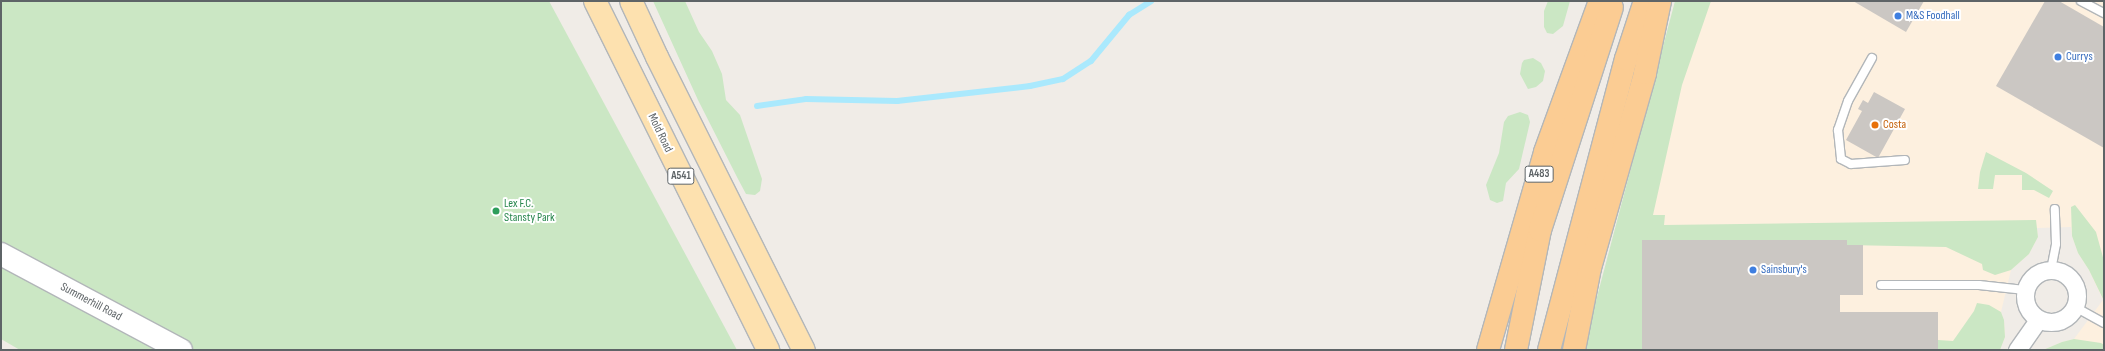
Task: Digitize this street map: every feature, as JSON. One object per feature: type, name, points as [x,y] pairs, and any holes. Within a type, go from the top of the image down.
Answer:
[{"type":"highway","name":"A483","points":[[1488,350],[1545,152],[1600,1]]},
{"type":"highway","name":"A483","points":[[1516,350],[1540,230],[1614,1]]},
{"type":"highway","points":[[1549,350],[1624,67],[1645,1]]},
{"type":"highway","points":[[1574,350],[1590,268],[1645,73],[1660,1]]},
{"type":"main road","name":"Mold Road","points":[[595,1],[768,350]]},
{"type":"main road","name":"A541","points":[[631,1],[664,71],[804,350]]},
{"type":"street","name":"Summerhill Road","points":[[1,254],[181,350]]},
{"type":"street","points":[[2051,270],[2060,271],[2073,282],[2077,299],[2075,307],[2063,320],[2055,322],[2038,320],[2026,307],[2024,298],[2025,290],[2028,282],[2035,275],[2051,270]]},
{"type":"street","points":[[2017,350],[2038,320]]},
{"type":"lane","points":[[2081,1],[2104,13]]},
{"type":"lane","points":[[1872,58],[1848,101],[1838,130],[1841,159],[1851,164],[1905,160]]},
{"type":"lane","points":[[2051,270],[2056,244],[2055,209]]},
{"type":"lane","points":[[1881,285],[1979,285],[2025,290]]},
{"type":"lane","points":[[2075,307],[2104,323]]},
{"type":"shaded area","points":[[1693,1],[2104,1],[2104,350],[2043,350],[2074,339],[2103,300],[2089,270],[2078,253],[2072,236],[2071,227],[2037,228],[2038,237],[2029,254],[2011,270],[2001,312],[2004,320],[2005,337],[2000,350],[1603,350]]},
{"type":"green space","points":[[1,1],[549,1],[737,350],[20,350],[1,339]]},
{"type":"green space","points":[[653,1],[685,1],[699,32],[712,51],[722,74],[726,100],[740,115],[762,179],[760,191],[755,195],[746,194],[738,179],[698,100]]},
{"type":"green space","points":[[1548,1],[1570,1],[1563,26],[1553,34],[1547,33],[1544,27],[1544,11]]},
{"type":"green space","points":[[1675,1],[1711,1],[1682,85],[1653,215],[1665,215],[1664,225],[2036,220],[2038,237],[2029,254],[2011,270],[1995,275],[1983,270],[1982,264],[1946,247],[1847,245],[1847,240],[1643,240],[1642,350],[1583,350]]},
{"type":"green space","points":[[1533,58],[1541,63],[1545,71],[1543,81],[1536,87],[1528,89],[1520,74],[1524,60]]},
{"type":"green space","points":[[1520,112],[1528,115],[1530,122],[1519,169],[1506,183],[1503,201],[1497,203],[1490,200],[1486,185],[1499,153],[1504,122],[1508,116]]},
{"type":"green space","points":[[1986,152],[2026,173],[2053,191],[2049,198],[2034,190],[2022,190],[2022,175],[1995,175],[1993,189],[1978,189],[1980,172]]},
{"type":"green space","points":[[2075,205],[2096,232],[2104,261],[2104,301],[2089,270],[2078,253],[2072,236],[2071,207]]},
{"type":"green space","points":[[1977,303],[1989,305],[2001,312],[2004,320],[2005,337],[2000,350],[1938,350],[1938,340],[1953,341],[1974,311]]},
{"type":"green space","points":[[2074,339],[2101,343],[2104,345],[2104,350],[2043,350],[2062,342]]},
{"type":"building","name":"M&S Foodhall","points":[[1853,1],[1924,1],[1906,32]]},
{"type":"building","name":"Currys","points":[[2045,1],[2059,1],[2104,27],[2104,148],[1996,86]]},
{"type":"building","name":"Costa","points":[[1874,92],[1905,109],[1878,158],[1846,140],[1862,111],[1858,109],[1863,100],[1868,103]]},
{"type":"building","name":"Sainsbury's","points":[[1642,240],[1847,240],[1847,245],[1863,245],[1863,295],[1840,295],[1840,312],[1938,312],[1938,350],[1642,350]]},
{"type":"waterway","points":[[757,106],[806,99],[897,101],[1030,86],[1063,79],[1091,61],[1129,15],[1151,1]]},
{"type":"place","name":"M&S Foodhall","points":[[1898,16]]},
{"type":"place","name":"Currys","points":[[2058,57]]},
{"type":"place","name":"Costa","points":[[1875,125]]},
{"type":"place","name":"Lex F.C. Stansty Park","points":[[496,211]]},
{"type":"place","name":"Sainsbury's","points":[[1753,270]]}]
